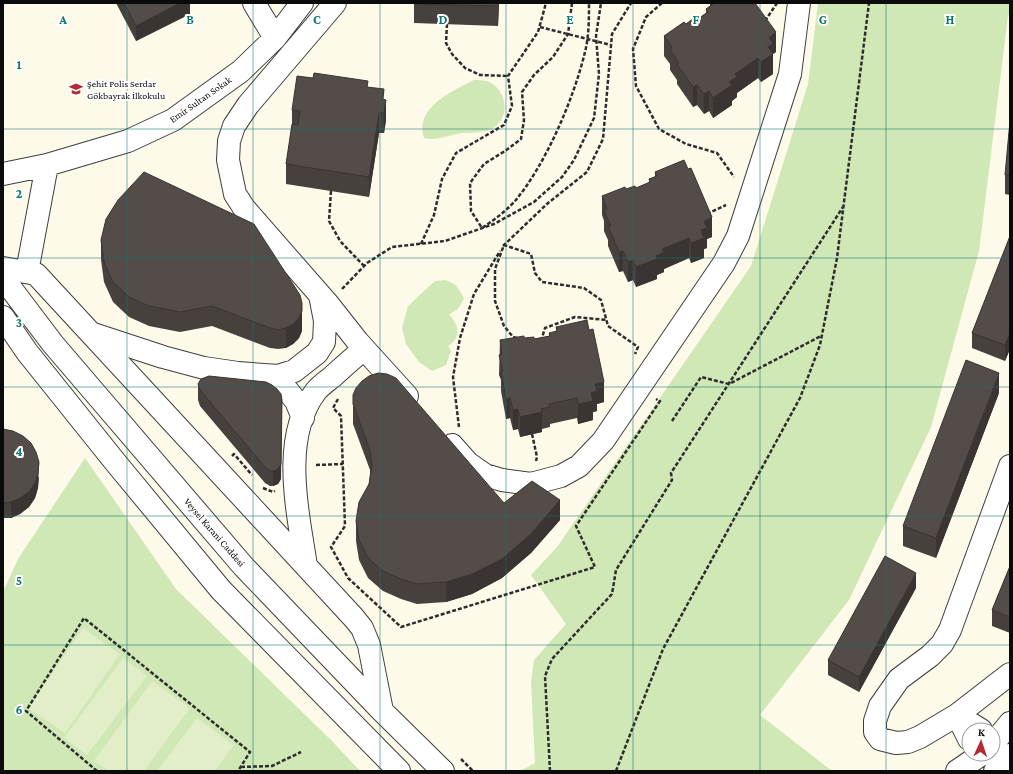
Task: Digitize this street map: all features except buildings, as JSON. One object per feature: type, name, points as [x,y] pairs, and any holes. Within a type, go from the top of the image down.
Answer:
[{"type":"street","points":[[254,3],[275,38]]},
{"type":"street","name":"Emir Sultan Sokak","points":[[3,174],[47,165],[128,141],[173,120],[241,71],[275,38],[302,3]]},
{"type":"street","points":[[335,3],[248,105],[234,126],[229,141],[228,153],[230,176],[235,194],[244,208],[324,299],[364,349],[420,411]]},
{"type":"street","points":[[436,428],[468,463],[485,476],[531,484],[561,476],[579,466],[603,441],[724,263],[738,236],[790,74],[799,3]]},
{"type":"street","points":[[27,272],[47,165]]},
{"type":"street","points":[[3,268],[36,274],[362,628],[369,645],[382,711]]},
{"type":"street","name":"Veysel Karani Caddesi","points":[[3,278],[53,344],[244,567],[382,711],[444,771]]},
{"type":"street","points":[[91,333],[163,357],[204,368],[238,374],[278,376],[294,371],[317,353],[324,342],[324,299]]},
{"type":"street","points":[[3,317],[27,352],[221,590],[399,771]]},
{"type":"street","points":[[306,566],[296,499],[294,466],[298,428],[307,406],[316,391],[364,349]]},
{"type":"street","points":[[260,375],[283,385],[296,401],[302,418]]},
{"type":"street","points":[[1010,466],[950,630],[942,644],[930,656],[899,679],[880,706],[875,721],[875,732],[880,739],[896,743],[908,742],[920,737],[957,715],[1010,674]]},
{"type":"street","points":[[957,715],[965,722]]},
{"type":"street","points":[[957,771],[967,762]]},
{"type":"path","points":[[421,244],[434,215],[442,179],[456,153],[504,126],[512,106],[508,76],[538,32],[546,3]]},
{"type":"path","points":[[482,228],[471,210],[470,183],[484,164],[521,139],[524,120],[522,92],[534,75],[553,57],[568,34],[572,3]]},
{"type":"path","points":[[482,228],[497,218],[515,201],[535,172],[561,122],[585,51],[589,21],[589,3]]},
{"type":"path","points":[[324,299],[364,266],[392,247],[445,241],[494,224],[534,202],[562,177],[574,160],[594,118],[600,74],[597,41],[601,3]]},
{"type":"path","points":[[460,430],[453,377],[460,338],[474,294],[504,245],[548,203],[587,172],[603,139],[612,34],[631,3]]},
{"type":"path","points":[[662,3],[646,17],[633,49],[636,86],[659,130],[686,144],[717,153],[734,177],[732,184]]},
{"type":"path","points":[[764,23],[777,3]]},
{"type":"path","points":[[616,771],[663,649],[800,398],[820,345],[837,258],[869,3]]},
{"type":"path","points":[[447,24],[446,43],[452,54],[465,68],[480,75],[508,76]]},
{"type":"path","points":[[540,27],[611,45]]},
{"type":"path","points":[[331,191],[330,221],[340,241],[364,266]]},
{"type":"path","points":[[703,216],[726,205],[728,198]]},
{"type":"path","points":[[550,771],[544,676],[552,659],[612,594],[616,570],[672,480],[671,473],[844,205]]},
{"type":"path","points":[[504,245],[495,269],[495,301],[504,326],[513,337],[520,340]]},
{"type":"path","points":[[542,346],[541,342],[545,328],[575,317],[607,320]]},
{"type":"path","points":[[672,421],[701,377],[729,384],[822,336]]},
{"type":"path","points":[[532,434],[537,457],[535,464]]},
{"type":"path","points":[[219,472],[234,454],[254,477]]},
{"type":"path","points":[[294,466],[343,464]]},
{"type":"path","points":[[260,483],[264,489],[273,492],[277,490]]},
{"type":"path","points":[[97,771],[26,711],[84,618],[250,752],[238,771]]},
{"type":"path","points":[[240,767],[272,766],[301,752]]},
{"type":"green space","points":[[818,3],[1010,3],[979,251],[931,427],[849,600],[760,715],[832,771],[520,771],[535,763],[531,682],[534,660],[566,624],[531,575],[557,547],[751,266],[808,84]]},
{"type":"green space","points":[[474,80],[487,81],[499,90],[504,103],[504,110],[503,117],[499,123],[493,128],[480,132],[462,133],[437,139],[424,138],[422,127],[424,118],[430,109],[446,95]]},
{"type":"green space","points":[[446,280],[456,285],[464,298],[457,310],[449,314],[458,331],[455,339],[448,346],[451,351],[446,365],[432,371],[419,362],[406,344],[402,328],[408,306],[435,281]]},
{"type":"green space","points":[[85,458],[176,589],[333,742],[360,771],[3,771],[3,592],[18,559]]},
{"type":"green space","points":[[83,628],[120,654],[65,733],[28,708]]},
{"type":"green space","points":[[123,658],[147,676],[87,755],[64,738]]},
{"type":"green space","points":[[152,681],[190,708],[144,771],[109,771],[94,761]]},
{"type":"green space","points":[[197,718],[234,745],[215,771],[157,771]]},
{"type":"place","name":"Şehit Polis Serdar Gökbayrak İlkokulu","points":[[76,89]]}]
